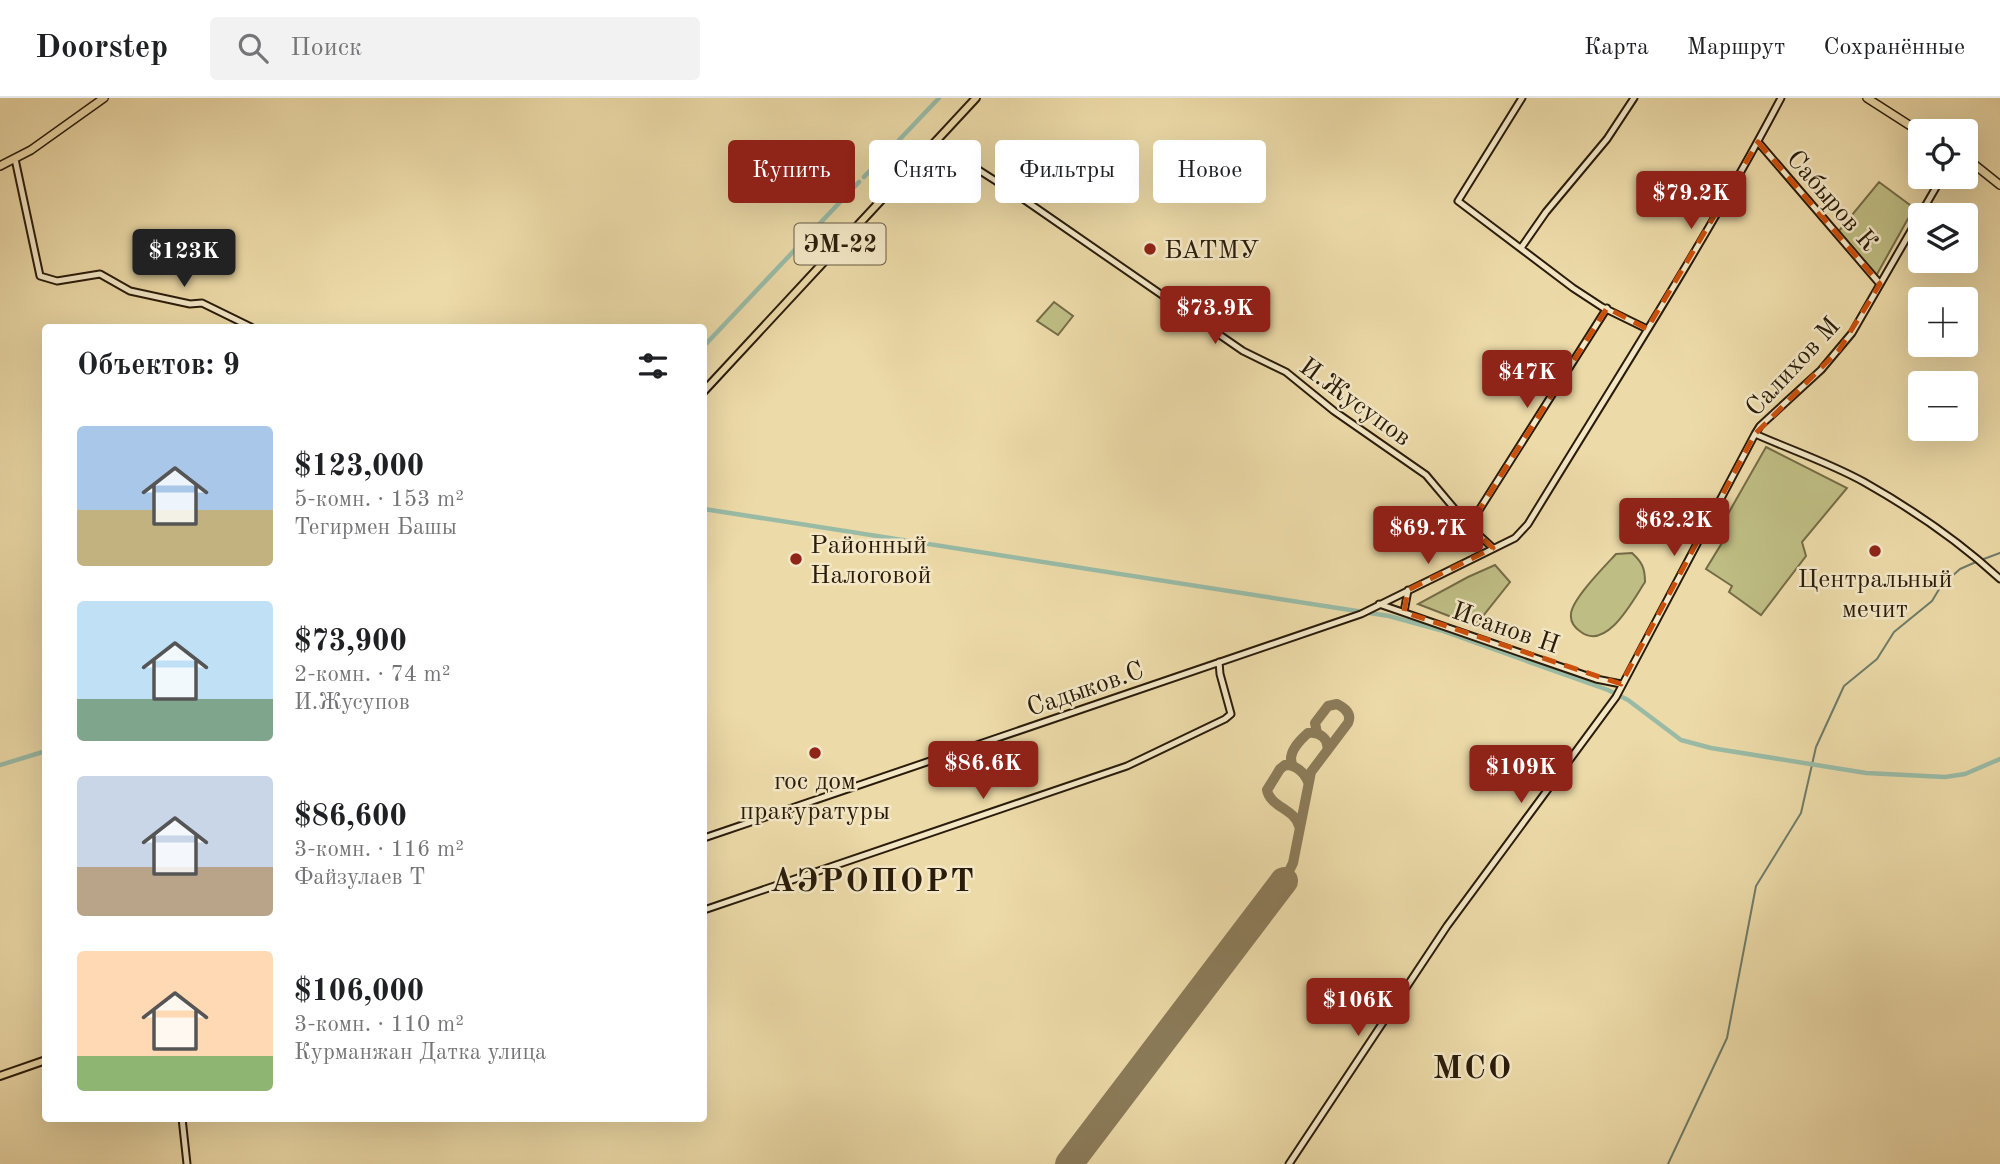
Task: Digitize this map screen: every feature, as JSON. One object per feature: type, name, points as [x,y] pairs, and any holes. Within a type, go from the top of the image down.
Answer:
[{"type":"highway","points":[[0,166],[15,159],[104,98]]},
{"type":"highway","points":[[1867,98],[1908,124]]},
{"type":"highway","points":[[1978,167],[2000,185]]},
{"type":"main road","name":"ЭМ-22","points":[[937,140],[976,98]]},
{"type":"main road","name":"ЭМ-22","points":[[707,388],[878,203]]},
{"type":"main road","points":[[0,1076],[42,1061]]},
{"type":"street","points":[[1522,98],[1458,201],[1573,288],[1602,307],[1647,329]]},
{"type":"street","points":[[1521,248],[1546,212],[1607,139],[1634,98]]},
{"type":"street","points":[[1377,605],[1515,538],[1528,524],[1750,158],[1781,98]]},
{"type":"street","name":"Сабыров К","points":[[1758,142],[1880,284]]},
{"type":"street","points":[[15,159],[40,276],[57,281],[100,274],[130,291],[190,304],[202,303],[245,324]]},
{"type":"street","name":"И.Жусупов","points":[[981,173],[1243,351],[1286,372],[1334,411],[1426,475],[1469,526],[1493,548]]},
{"type":"street","name":"Салихов М","points":[[1289,1164],[1447,926],[1616,695],[1755,434],[1839,350],[1908,236]]},
{"type":"street","points":[[1469,526],[1607,308]]},
{"type":"street","points":[[1755,434],[1862,481],[1976,556],[2000,579]]},
{"type":"street","points":[[1404,612],[1408,590]]},
{"type":"street","name":"Исанов Н","points":[[1377,605],[1596,679],[1621,684]]},
{"type":"street","name":"Садыков.С","points":[[707,837],[1361,614],[1377,605]]},
{"type":"street","points":[[707,909],[1127,766],[1225,719],[1231,714],[1219,662]]},
{"type":"street","points":[[182,1122],[187,1164]]},
{"type":"highlighted area","points":[[1758,142],[1880,284],[1839,350],[1755,434],[1621,684],[1404,612],[1408,590],[1493,548],[1469,526],[1607,308],[1647,329]]},
{"type":"shaded area","points":[[1879,182],[1908,204],[1908,219],[1876,276],[1838,232]]},
{"type":"shaded area","points":[[1054,302],[1073,316],[1058,335],[1037,321]]},
{"type":"shaded area","points":[[1766,447],[1847,488],[1802,542],[1806,556],[1761,615],[1729,592],[1732,586],[1706,569],[1728,533],[1720,528]]},
{"type":"shaded area","points":[[1632,553],[1642,566],[1645,577],[1645,582],[1634,600],[1610,629],[1600,635],[1591,636],[1581,632],[1573,624],[1571,617],[1577,600],[1616,554]]},
{"type":"shaded area","points":[[1495,565],[1510,582],[1475,626],[1418,604],[1468,577]]},
{"type":"waterway","points":[[864,177],[939,98]]},
{"type":"waterway","points":[[707,343],[859,182]]},
{"type":"waterway","points":[[707,509],[1389,616],[1440,630],[1608,690],[1628,700],[1681,740],[1711,748],[1866,773],[1945,777],[1965,774],[2000,759]]},
{"type":"waterway","points":[[1981,560],[2000,553]]},
{"type":"waterway","points":[[1668,1164],[1727,1038],[1756,886],[1801,813],[1816,747],[1844,686],[1877,659],[1894,632],[1932,601],[1941,586],[1960,569],[1976,562]]},
{"type":"waterway","points":[[0,765],[42,752]]},
{"type":"taxiway","points":[[1284,881],[1293,863],[1311,772],[1348,723],[1349,717],[1343,707],[1337,704],[1328,706],[1315,723],[1317,733]]},
{"type":"taxiway","points":[[1293,766],[1292,752],[1308,733],[1323,737],[1327,743],[1327,751]]},
{"type":"taxiway","points":[[1299,826],[1297,820],[1273,800],[1267,790],[1285,765],[1299,770],[1308,782]]},
{"type":"runway","points":[[1069,1164],[1284,881]]},
{"type":"place","name":"БАТМУ","points":[[1150,249]]},
{"type":"place","name":"Центральный мечит","points":[[1875,551]]},
{"type":"place","name":"Районный Налоговой","points":[[796,559]]},
{"type":"place","name":"гос дом пракуратуры","points":[[815,753]]},
{"type":"district","name":"АЭРОПОРТ","points":[[873,879]]},
{"type":"district","name":"МСО","points":[[1473,1066]]}]
